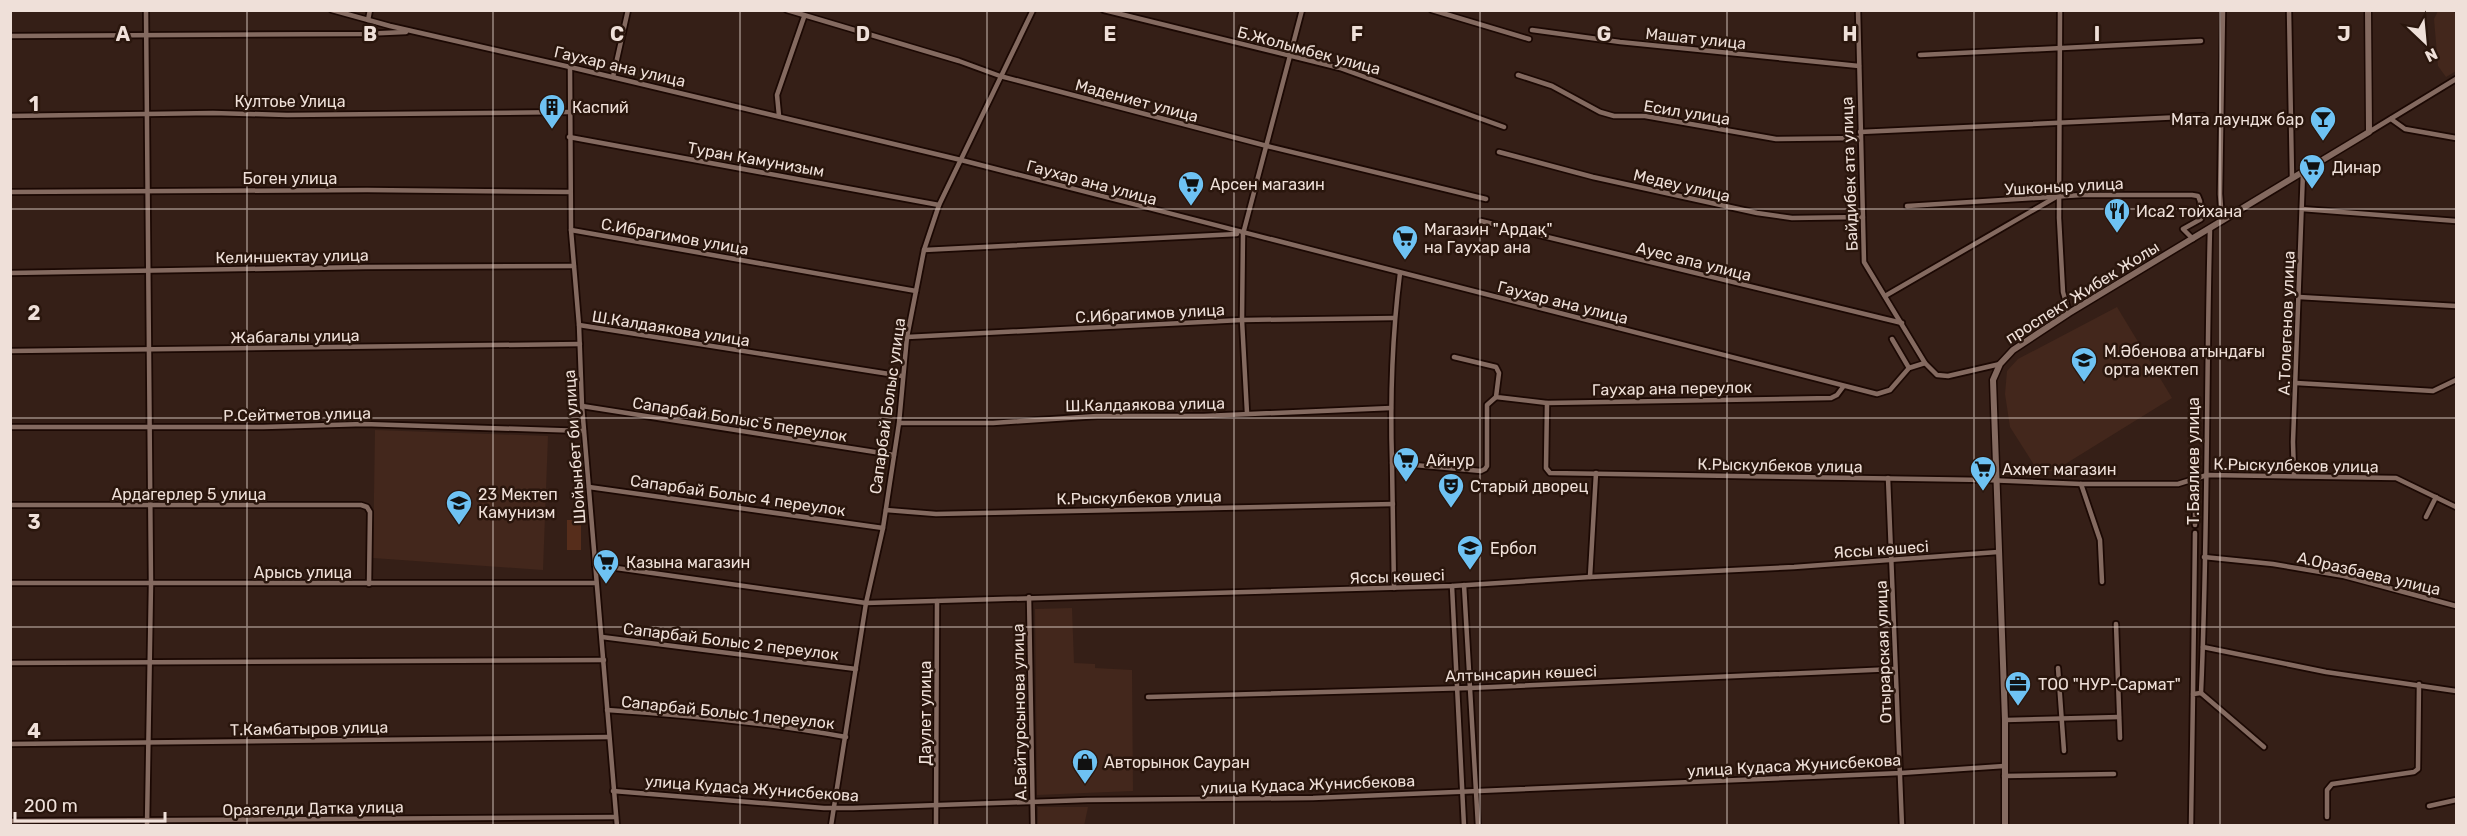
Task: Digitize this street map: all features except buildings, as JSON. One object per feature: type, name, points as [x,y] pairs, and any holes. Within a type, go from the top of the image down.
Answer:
[{"type":"main road","points":[[2368,10],[2369,132]]},
{"type":"main road","name":"проспект Жибек Жолы","points":[[2006,825],[2005,720],[1993,380],[2000,364],[2013,350],[2069,313],[2369,132]]},
{"type":"street","points":[[146,10],[151,584],[147,824]]},
{"type":"street","name":"Гаухар ана улица","points":[[332,10],[411,31],[570,66],[961,160],[1843,387],[1881,394],[1890,390],[1910,368]]},
{"type":"street","points":[[368,20],[370,10]]},
{"type":"street","points":[[613,77],[628,10]]},
{"type":"street","name":"Мадениет улица","points":[[786,10],[959,61],[1000,76],[1267,146],[1486,199]]},
{"type":"street","name":"Сапарбай Болыс улица","points":[[831,825],[866,603],[886,510],[899,423],[907,337],[924,250],[939,206],[1033,10]]},
{"type":"street","name":"Б.Жолымбек улица","points":[[1104,10],[1340,68],[1504,127]]},
{"type":"street","points":[[1247,413],[1242,320],[1243,234],[1302,10]]},
{"type":"street","points":[[1432,10],[1529,39]]},
{"type":"street","name":"Байдибек ата улица","points":[[1858,10],[1864,262],[1925,363]]},
{"type":"street","points":[[2060,10],[2059,196],[2063,292],[2069,313]]},
{"type":"street","points":[[2222,221],[2220,194],[2223,10]]},
{"type":"street","points":[[2289,10],[2292,178]]},
{"type":"street","points":[[779,116],[777,94],[804,17]]},
{"type":"street","name":"Машат улица","points":[[1532,30],[1620,42],[1859,66]]},
{"type":"street","points":[[10,36],[362,34],[411,31]]},
{"type":"street","points":[[1920,55],[2201,41]]},
{"type":"street","name":"Шойынбет би улица","points":[[570,66],[571,230],[579,325],[582,406],[616,825]]},
{"type":"street","name":"Есил улица","points":[[1518,75],[1552,86],[1600,112],[1614,116],[1645,116],[1776,139],[1860,138]]},
{"type":"street","name":"проспект Жибек Жолы","points":[[2369,132],[2457,79]]},
{"type":"street","name":"Култоье Улица","points":[[10,116],[569,112]]},
{"type":"street","points":[[1860,132],[2203,116]]},
{"type":"street","points":[[2391,118],[2404,129],[2457,138]]},
{"type":"street","name":"Туран Камунизым","points":[[569,137],[939,206]]},
{"type":"street","name":"Медеу улица","points":[[1499,152],[1593,177],[1757,213],[1792,218],[1863,217]]},
{"type":"street","name":"А.Толегенов улица","points":[[2294,475],[2293,442],[2303,171]]},
{"type":"street","name":"Боген улица","points":[[10,192],[570,192]]},
{"type":"street","name":"Ушконыр улица","points":[[1907,206],[2019,201],[2059,196],[2134,194],[2198,196],[2201,219],[2183,230],[2193,239]]},
{"type":"street","points":[[1885,296],[2059,196]]},
{"type":"street","points":[[2302,209],[2457,221]]},
{"type":"street","name":"Ауес апа улица","points":[[1481,221],[1902,323]]},
{"type":"street","name":"Т.Баялиев улица","points":[[2200,693],[2207,475],[2205,428],[2210,229]]},
{"type":"street","name":"С.Ибрагимов улица","points":[[571,230],[916,291]]},
{"type":"street","points":[[924,250],[1243,234]]},
{"type":"street","name":"Келиншектау улица","points":[[10,273],[574,266]]},
{"type":"street","points":[[1394,588],[1391,408],[1394,318],[1400,273]]},
{"type":"street","points":[[2299,297],[2457,306]]},
{"type":"street","name":"С.Ибрагимов улица","points":[[907,337],[1242,320],[1394,318]]},
{"type":"street","name":"Ш.Калдаякова улица","points":[[579,325],[902,376]]},
{"type":"street","points":[[1892,339],[1910,368],[1925,363],[1937,375],[1948,376],[2000,364]]},
{"type":"street","name":"Жабагалы улица","points":[[10,351],[579,344]]},
{"type":"street","points":[[1392,464],[1481,471],[1487,466],[1487,405],[1496,398],[1499,373],[1496,367],[1454,357]]},
{"type":"street","points":[[2296,383],[2433,392],[2457,380]]},
{"type":"street","name":"Гаухар ана переулок","points":[[1496,398],[1547,403],[1831,398],[1837,395],[1843,387]]},
{"type":"street","name":"К.Рыскулбеков улица","points":[[1547,403],[1547,472],[2081,484],[2178,484],[2207,475],[2396,478],[2457,507]]},
{"type":"street","name":"Сапарбай Болыс 5 переулок","points":[[582,406],[894,455]]},
{"type":"street","name":"Ш.Калдаякова улица","points":[[899,423],[993,423],[1097,416],[1391,408]]},
{"type":"street","name":"Р.Сейтметов улица","points":[[10,428],[375,424],[584,431]]},
{"type":"street","points":[[1590,577],[1596,473]]},
{"type":"street","name":"Отырарская улица","points":[[1888,478],[1902,825]]},
{"type":"street","name":"Т.Баялиев улица","points":[[2195,479],[2195,525]]},
{"type":"street","points":[[2081,484],[2100,540],[2103,561],[2102,582]]},
{"type":"street","name":"Сапарбай Болыс 4 переулок","points":[[589,487],[883,528]]},
{"type":"street","points":[[2426,518],[2436,497]]},
{"type":"street","name":"К.Рыскулбеков улица","points":[[886,510],[936,513],[1393,504]]},
{"type":"street","name":"Ардагерлер 5 улица","points":[[10,505],[361,505],[367,507],[370,512],[369,584]]},
{"type":"street","name":"Т.Баялиев улица","points":[[2191,825],[2194,533]]},
{"type":"street","name":"Яссы көшесі","points":[[595,565],[866,603],[1452,586],[1998,552]]},
{"type":"street","name":"А.Оразбаева улица","points":[[2204,557],[2273,564],[2344,576],[2457,606]]},
{"type":"street","name":"Арысь улица","points":[[10,584],[596,583]]},
{"type":"street","points":[[1464,585],[1478,825]]},
{"type":"street","points":[[1452,586],[1464,825]]},
{"type":"street","name":"А.Байтурсынова улица","points":[[1029,597],[1033,825]]},
{"type":"street","name":"Даулет улица","points":[[936,825],[937,601]]},
{"type":"street","points":[[2116,624],[2120,738]]},
{"type":"street","name":"Сапарбай Болыс 2 переулок","points":[[602,637],[856,669]]},
{"type":"street","points":[[2203,647],[2326,672],[2457,691]]},
{"type":"street","points":[[10,663],[604,660]]},
{"type":"street","points":[[2058,668],[2064,751]]},
{"type":"street","name":"Алтынсарин көшесі","points":[[1148,697],[1470,688],[1894,669]]},
{"type":"street","points":[[2326,817],[2327,790],[2332,784],[2418,770],[2419,684]]},
{"type":"street","points":[[2193,694],[2200,693],[2264,747]]},
{"type":"street","name":"Сапарбай Болыс 1 переулок","points":[[607,710],[662,713],[846,737]]},
{"type":"street","points":[[2005,720],[2119,717]]},
{"type":"street","name":"Т.Камбатыров улица","points":[[10,744],[609,737]]},
{"type":"street","name":"улица Кудаса Жунисбекова","points":[[613,791],[833,808],[1032,802],[1313,798],[1900,773],[2004,766]]},
{"type":"street","points":[[2004,776],[2114,774]]},
{"type":"street","points":[[2430,806],[2457,800]]},
{"type":"street","name":"Оразгелди Датка улица","points":[[10,821],[147,824],[616,817]]},
{"type":"shaded area","points":[[2438,11],[2452,11],[2456,14],[2456,71],[2446,77],[2438,66],[2434,19]]},
{"type":"shaded area","name":"М.Әбенова атындағы орта мектеп","points":[[2117,307],[2172,398],[2054,471],[2038,471],[2010,427],[2005,394],[2007,371],[2018,359]]},
{"type":"shaded area","name":"23 Мектеп Камунизм","points":[[375,430],[548,436],[543,570],[373,558]]},
{"type":"shaded area","points":[[567,520],[581,520],[581,550],[567,550]]},
{"type":"shaded area","name":"Авторынок Сауран","points":[[1072,608],[1074,663],[1095,664],[1095,668],[1132,670],[1133,791],[1037,795],[1035,609]]},
{"type":"shaded area","points":[[1038,807],[1088,807],[1084,826],[1038,825]]},
{"type":"place","name":"Каспий","points":[[552,130]]},
{"type":"place","name":"Мята лаундж бар","points":[[2323,142]]},
{"type":"place","name":"Динар","points":[[2312,190]]},
{"type":"place","name":"Арсен магазин","points":[[1191,207]]},
{"type":"place","name":"Иса2 тойхана","points":[[2117,234]]},
{"type":"place","name":"Магазин \"Ардақ\" на Гаухар ана","points":[[1405,261]]},
{"type":"place","name":"М.Әбенова атындағы орта мектеп","points":[[2084,383]]},
{"type":"place","name":"Айнур","points":[[1406,483]]},
{"type":"place","name":"Ахмет магазин","points":[[1983,492]]},
{"type":"place","name":"Старый дворец","points":[[1451,509]]},
{"type":"place","name":"23 Мектеп Камунизм","points":[[459,526]]},
{"type":"place","name":"Ербол","points":[[1470,571]]},
{"type":"place","name":"Казына магазин","points":[[606,585]]},
{"type":"place","name":"ТОО \"НУР-Сармат\"","points":[[2018,707]]},
{"type":"place","name":"Авторынок Сауран","points":[[1085,785]]}]
